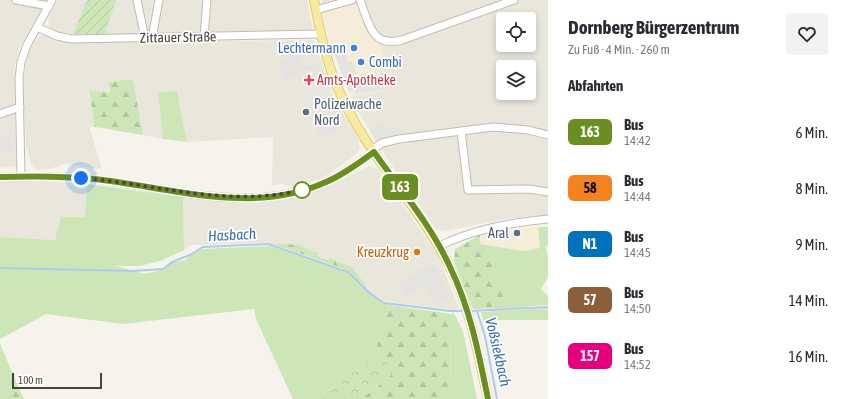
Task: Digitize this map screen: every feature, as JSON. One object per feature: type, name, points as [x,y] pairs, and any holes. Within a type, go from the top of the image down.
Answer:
[{"type":"main road","points":[[314,0],[321,34],[339,91],[374,150],[439,246],[450,266],[465,303],[488,399]]},
{"type":"street","points":[[16,0],[51,3],[27,45],[21,62],[19,78],[21,176]]},
{"type":"street","points":[[137,0],[149,38]]},
{"type":"street","points":[[149,38],[159,0]]},
{"type":"street","points":[[204,37],[206,0]]},
{"type":"street","points":[[316,10],[352,0]]},
{"type":"street","points":[[360,0],[373,33],[382,41],[391,42],[514,0]]},
{"type":"street","name":"Zittauer Straße","points":[[37,27],[62,38],[149,38],[321,34]]},
{"type":"street","points":[[0,114],[20,107]]},
{"type":"street","points":[[0,177],[21,176],[94,179],[207,196],[258,198],[294,192],[325,183],[346,172],[382,143],[393,140],[493,127],[528,130],[548,135]]},
{"type":"street","points":[[461,131],[468,190],[529,189],[548,192]]},
{"type":"street","points":[[439,246],[462,235],[500,225],[548,219]]},
{"type":"shaded area","points":[[0,0],[47,0],[20,47],[14,69],[16,166],[0,168]]},
{"type":"shaded area","points":[[57,0],[87,0],[73,34],[59,32],[49,27],[48,19]]},
{"type":"shaded area","points":[[116,0],[307,0],[313,30],[310,33],[105,34]]},
{"type":"shaded area","points":[[321,0],[548,0],[548,215],[505,219],[446,231],[436,229],[374,139],[350,96],[385,91],[376,66],[381,46],[367,30],[359,7],[355,4],[323,12]]},
{"type":"shaded area","points":[[355,4],[359,7],[367,30],[381,46],[387,62],[376,67],[385,91],[350,96],[331,47],[323,12]]},
{"type":"shaded area","points":[[44,35],[66,42],[314,40],[335,100],[358,139],[360,148],[350,159],[324,177],[293,187],[283,184],[272,185],[273,137],[187,142],[177,91],[158,92],[163,139],[143,135],[133,79],[109,82],[110,93],[89,91],[95,127],[89,126],[102,169],[64,164],[49,169],[36,170],[31,164],[26,146],[23,82],[28,54],[37,38]]},
{"type":"shaded area","points":[[344,42],[348,62],[352,61],[357,77],[376,71],[384,90],[355,94],[354,90],[349,92],[332,47]]},
{"type":"shaded area","points":[[299,54],[302,67],[316,64],[317,67],[297,73],[297,76],[284,80],[279,59]]},
{"type":"shaded area","points":[[322,68],[327,84],[317,87],[312,71]]},
{"type":"shaded area","points":[[333,123],[339,123],[342,129],[320,138],[317,128]]},
{"type":"shaded area","points":[[383,123],[387,130],[398,127],[399,134],[378,140],[370,128]]},
{"type":"shaded area","points":[[12,134],[13,139],[9,141],[13,151],[2,154],[0,138]]},
{"type":"shaded area","points":[[369,166],[378,169],[438,255],[459,309],[452,310],[383,301],[372,293],[352,267],[317,256],[318,254],[269,243],[192,245],[184,250],[183,197],[247,202],[288,198],[332,185]]},
{"type":"shaded area","points":[[34,181],[87,184],[85,217],[55,240],[0,237],[0,182]]},
{"type":"shaded area","points":[[538,227],[541,248],[525,251],[480,244],[480,235]]},
{"type":"shaded area","points":[[434,265],[441,274],[449,299],[436,305],[425,285],[407,296],[399,283],[426,266],[428,269]]},
{"type":"green space","points":[[87,0],[116,0],[105,34],[73,34]]},
{"type":"green space","points":[[133,79],[143,135],[95,127],[89,90],[110,93],[109,82]]},
{"type":"green space","points":[[177,91],[187,142],[163,139],[158,92]]},
{"type":"green space","points":[[87,184],[183,197],[184,250],[160,261],[140,266],[116,266],[145,274],[161,270],[174,262],[186,260],[191,254],[202,249],[270,246],[350,274],[382,303],[389,305],[377,345],[386,362],[377,359],[347,376],[347,379],[313,399],[293,399],[256,319],[254,309],[123,324],[46,314],[0,339],[0,237],[55,240],[61,217],[85,217]]},
{"type":"green space","points":[[538,227],[548,227],[548,245],[545,246],[548,256],[548,277],[541,289],[548,296],[548,305],[507,308],[486,245],[525,251],[540,248]]},
{"type":"green space","points":[[480,235],[480,244],[486,245],[507,308],[473,309],[454,261],[455,249]]},
{"type":"green space","points":[[269,243],[298,245],[318,253],[317,256],[328,260],[329,258],[352,267],[369,289],[342,268]]},
{"type":"green space","points":[[389,305],[451,314],[450,399],[359,399],[376,388],[391,375],[377,345]]},
{"type":"green space","points":[[548,308],[548,320],[483,320],[481,312]]},
{"type":"green space","points":[[454,313],[463,331],[477,399],[450,399],[451,314]]},
{"type":"green space","points":[[0,344],[17,384],[0,390]]},
{"type":"green space","points":[[377,359],[386,362],[391,375],[376,388],[359,399],[313,399],[347,379],[347,376]]},
{"type":"green space","points":[[17,384],[24,399],[0,399],[0,390]]},
{"type":"waterway","name":"Hasbach","points":[[0,268],[133,271],[163,269],[172,262],[190,255],[203,247],[268,244],[348,272],[371,294],[384,303],[450,311],[465,311]]},
{"type":"waterway","points":[[469,311],[548,307]]},
{"type":"waterway","name":"Voßsiekbach","points":[[477,311],[485,336],[497,399]]},
{"type":"bus line","name":"163","points":[[0,177],[57,176],[94,179],[202,196],[258,198],[294,192],[325,183],[346,172],[374,152],[423,221],[450,266],[465,303],[488,399]]},
{"type":"place","name":"Lechtermann","points":[[354,48]]},
{"type":"place","name":"Combi","points":[[361,62]]},
{"type":"place","name":"Amts-Apotheke","points":[[309,80]]},
{"type":"place","name":"Polizeiwache Nord","points":[[306,112]]},
{"type":"place","name":"Aral","points":[[517,233]]},
{"type":"place","name":"Kreuzkrug","points":[[417,252]]},
{"type":"route","points":[[81,178],[202,196],[246,198],[268,197],[306,189],[302,190]]}]
